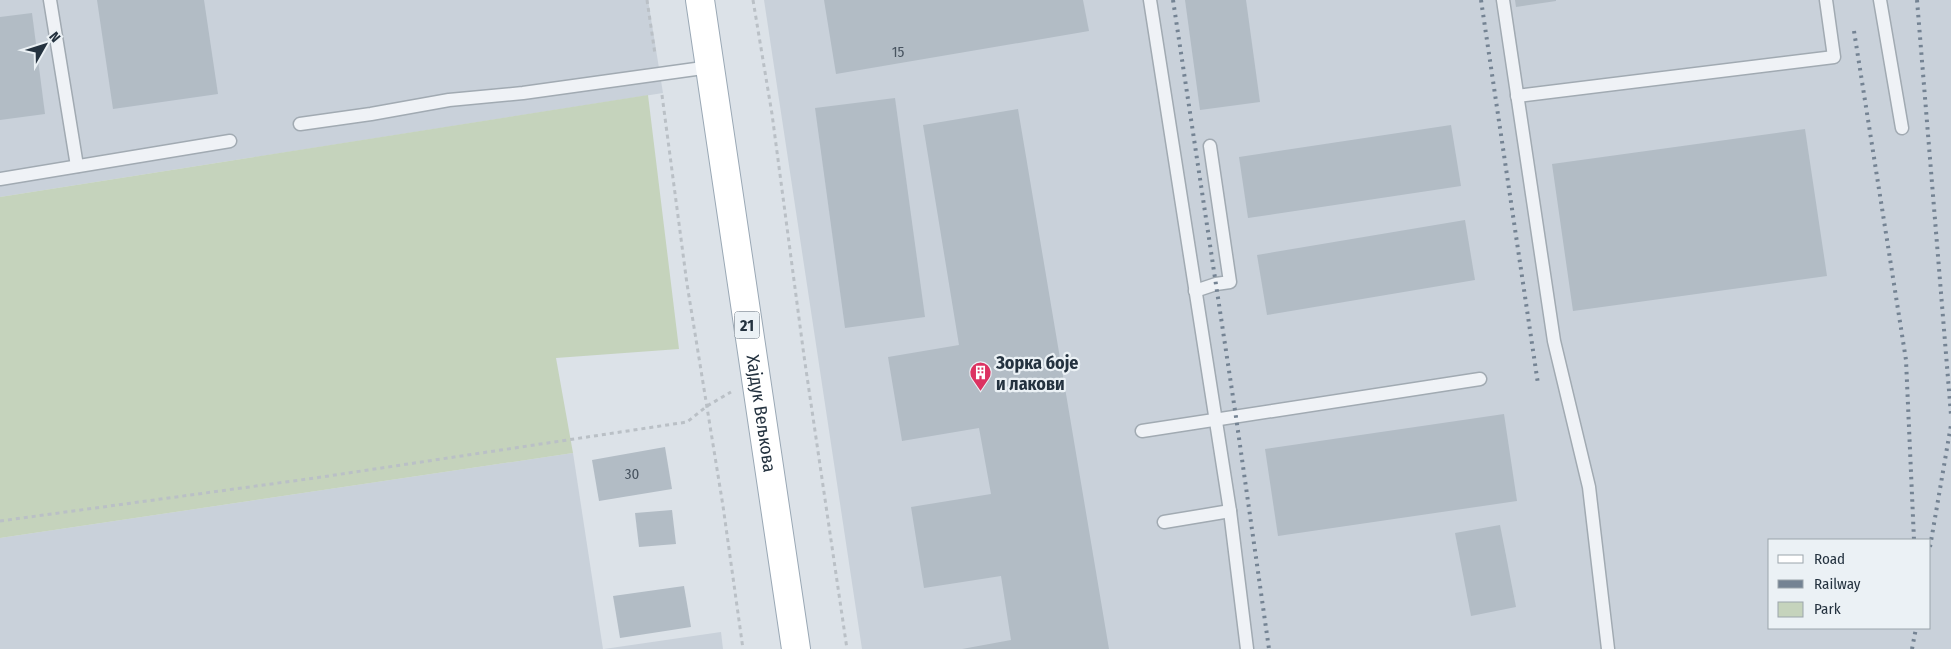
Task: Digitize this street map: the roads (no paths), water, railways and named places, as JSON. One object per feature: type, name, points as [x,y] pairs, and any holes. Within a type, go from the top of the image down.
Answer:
[{"type":"main road","name":"Хајдук Вељкова","points":[[700,0],[796,649]]},
{"type":"lane","points":[[50,0],[77,166]]},
{"type":"lane","points":[[1150,0],[1230,511],[1247,649]]},
{"type":"lane","points":[[1503,0],[1554,341],[1590,487],[1608,649]]},
{"type":"lane","points":[[1517,96],[1834,57],[1826,0]]},
{"type":"lane","points":[[1880,0],[1902,128]]},
{"type":"lane","points":[[300,124],[449,100],[523,93],[710,67]]},
{"type":"lane","points":[[0,179],[230,141]]},
{"type":"lane","points":[[1195,291],[1216,284],[1230,282],[1210,146]]},
{"type":"lane","points":[[1142,431],[1480,379]]},
{"type":"lane","points":[[1164,522],[1230,511]]},
{"type":"railway","points":[[1173,0],[1269,649]]},
{"type":"railway","points":[[1481,0],[1538,384]]},
{"type":"railway","points":[[1917,0],[1951,415]]},
{"type":"railway","points":[[1854,31],[1906,360],[1914,539]]},
{"type":"railway","points":[[1931,541],[1951,425]]},
{"type":"railway","points":[[1912,649],[1916,629]]},
{"type":"place","name":"Зорка боје и лакови","points":[[980,392]]}]
